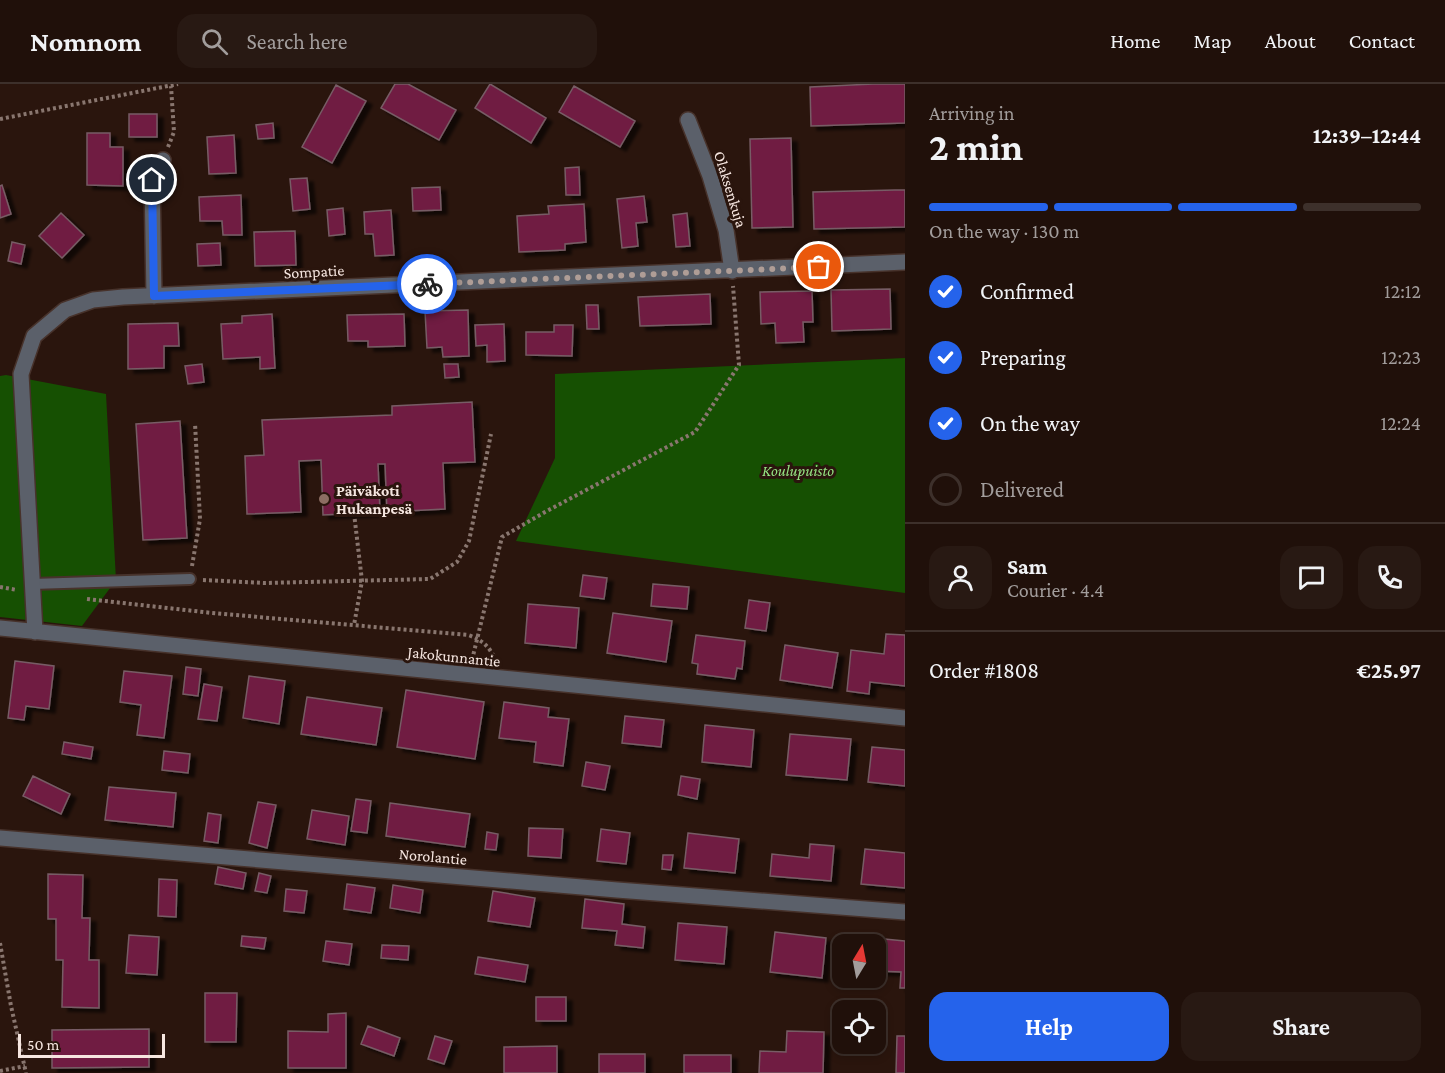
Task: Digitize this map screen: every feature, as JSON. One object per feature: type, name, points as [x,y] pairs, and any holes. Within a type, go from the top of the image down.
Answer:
[{"type":"street","name":"Olaksenkuja","points":[[688,120],[710,176],[723,219],[732,271]]},
{"type":"street","points":[[154,296],[152,180],[163,160]]},
{"type":"street","name":"Sompatie","points":[[35,632],[21,374],[34,336],[65,310],[93,300],[123,297],[905,262]]},
{"type":"street","name":"Jakokunnantie","points":[[0,628],[905,718]]},
{"type":"street","name":"Norolantie","points":[[0,838],[905,912]]},
{"type":"lane","points":[[32,588],[190,579]]},
{"type":"path","points":[[0,119],[178,84]]},
{"type":"path","points":[[163,160],[174,132],[171,86]]},
{"type":"path","points":[[468,675],[502,537],[695,432],[739,365],[732,271]]},
{"type":"path","points":[[195,423],[200,519],[190,579],[265,583],[430,579],[457,562],[469,541],[491,434]]},
{"type":"path","points":[[354,513],[362,581],[354,625]]},
{"type":"path","points":[[0,587],[32,588]]},
{"type":"path","points":[[78,598],[212,613],[468,635],[489,646],[496,660],[500,678]]},
{"type":"path","points":[[0,943],[26,1073]]},
{"type":"path","points":[[0,1071],[25,1066]]},
{"type":"green space","name":"Koulupuisto","points":[[905,358],[905,593],[516,541],[555,458],[555,374]]},
{"type":"green space","points":[[6,375],[106,394],[116,580],[82,626],[0,617],[0,376]]},
{"type":"building","points":[[395,84],[408,84],[456,110],[439,140],[381,108]]},
{"type":"building","points":[[490,84],[546,118],[531,143],[475,108]]},
{"type":"building","points":[[905,84],[905,123],[811,126],[810,87]]},
{"type":"building","points":[[336,85],[366,101],[332,163],[302,147]]},
{"type":"building","points":[[574,86],[635,121],[620,147],[559,112]]},
{"type":"building","points":[[129,114],[157,114],[157,137],[129,137]]},
{"type":"building","points":[[273,123],[274,138],[258,139],[256,125]]},
{"type":"building","points":[[87,133],[110,133],[110,147],[123,147],[123,186],[87,185]]},
{"type":"building","points":[[234,135],[236,173],[209,174],[207,137]]},
{"type":"building","points":[[791,138],[793,227],[752,228],[750,139]]},
{"type":"building","points":[[579,167],[580,195],[566,195],[565,168]]},
{"type":"building","points":[[307,178],[310,209],[293,211],[290,179]]},
{"type":"building","points":[[2,185],[11,214],[0,218],[0,186]]},
{"type":"building","points":[[440,187],[441,210],[413,211],[412,188]]},
{"type":"building","points":[[905,190],[905,227],[814,229],[813,192]]},
{"type":"building","points":[[241,195],[242,235],[223,235],[222,221],[200,221],[199,197]]},
{"type":"building","points":[[644,196],[647,222],[636,223],[638,246],[622,248],[617,199]]},
{"type":"building","points":[[584,204],[586,242],[565,244],[565,250],[519,252],[517,216],[549,214],[548,206]]},
{"type":"building","points":[[343,208],[345,234],[329,236],[327,210]]},
{"type":"building","points":[[391,210],[394,255],[375,256],[373,234],[365,234],[364,212]]},
{"type":"building","points":[[61,213],[84,235],[62,258],[39,236]]},
{"type":"building","points":[[687,213],[690,246],[676,247],[673,215]]},
{"type":"building","points":[[295,231],[296,265],[255,266],[254,232]]},
{"type":"building","points":[[12,242],[25,245],[21,264],[8,261]]},
{"type":"building","points":[[220,243],[221,265],[198,266],[197,244]]},
{"type":"building","points":[[890,289],[891,329],[832,331],[831,290]]},
{"type":"building","points":[[812,291],[813,322],[803,322],[804,342],[776,343],[775,323],[761,324],[760,292]]},
{"type":"building","points":[[710,294],[711,324],[640,326],[638,297]]},
{"type":"building","points":[[586,305],[598,305],[599,329],[587,329]]},
{"type":"building","points":[[468,310],[469,356],[443,357],[442,347],[427,348],[425,311]]},
{"type":"building","points":[[272,314],[275,368],[260,369],[260,357],[223,359],[221,324],[242,323],[242,316]]},
{"type":"building","points":[[404,314],[405,346],[368,347],[368,341],[348,341],[347,315]]},
{"type":"building","points":[[178,323],[179,346],[164,346],[164,368],[128,369],[128,324]]},
{"type":"building","points":[[504,324],[505,361],[487,362],[487,345],[476,346],[475,325]]},
{"type":"building","points":[[554,325],[573,325],[572,356],[526,355],[526,332],[554,332]]},
{"type":"building","points":[[202,364],[204,382],[188,384],[185,366]]},
{"type":"building","points":[[444,364],[458,364],[459,377],[445,378]]},
{"type":"building","points":[[472,402],[475,462],[443,463],[445,509],[387,512],[385,464],[378,464],[380,512],[323,515],[321,460],[299,461],[301,512],[247,514],[245,456],[264,455],[262,420],[392,415],[392,406]]},
{"type":"building","points":[[180,421],[187,538],[143,540],[136,424]]},
{"type":"building","points":[[583,575],[607,578],[604,599],[580,596]]},
{"type":"building","points":[[653,584],[689,587],[687,609],[651,606]]},
{"type":"building","points":[[749,600],[770,603],[766,631],[745,628]]},
{"type":"building","points":[[528,604],[579,608],[576,648],[525,643]]},
{"type":"building","points":[[613,613],[672,621],[666,662],[607,653]]},
{"type":"building","points":[[886,634],[905,635],[905,686],[870,682],[869,694],[847,691],[851,650],[884,654]]},
{"type":"building","points":[[696,635],[745,641],[742,669],[737,668],[735,679],[697,674],[698,664],[692,663]]},
{"type":"building","points":[[785,645],[838,653],[832,688],[780,680]]},
{"type":"building","points":[[15,661],[54,666],[49,709],[26,706],[24,720],[8,718]]},
{"type":"building","points":[[186,667],[201,669],[198,696],[183,694]]},
{"type":"building","points":[[124,671],[172,676],[164,738],[137,735],[141,705],[120,702]]},
{"type":"building","points":[[249,676],[285,681],[279,724],[243,718]]},
{"type":"building","points":[[204,684],[222,687],[217,721],[198,719]]},
{"type":"building","points":[[406,690],[484,702],[475,759],[397,747]]},
{"type":"building","points":[[307,697],[382,708],[376,745],[301,734]]},
{"type":"building","points":[[504,702],[549,708],[548,717],[569,719],[563,766],[534,762],[536,742],[499,738]]},
{"type":"building","points":[[625,716],[664,720],[661,747],[622,743]]},
{"type":"building","points":[[705,725],[754,730],[751,767],[702,762]]},
{"type":"building","points":[[790,734],[851,739],[847,780],[786,775]]},
{"type":"building","points":[[64,742],[93,747],[91,759],[62,754]]},
{"type":"building","points":[[872,747],[905,750],[905,786],[868,782]]},
{"type":"building","points":[[164,751],[190,754],[188,773],[162,770]]},
{"type":"building","points":[[586,762],[610,766],[605,790],[582,786]]},
{"type":"building","points":[[33,776],[70,794],[61,814],[23,796]]},
{"type":"building","points":[[681,776],[700,779],[697,799],[678,795]]},
{"type":"building","points":[[109,787],[176,793],[173,827],[105,820]]},
{"type":"building","points":[[356,799],[371,801],[367,833],[351,831]]},
{"type":"building","points":[[258,802],[276,805],[267,848],[249,843]]},
{"type":"building","points":[[390,803],[470,814],[465,847],[386,836]]},
{"type":"building","points":[[312,810],[349,816],[345,845],[307,839]]},
{"type":"building","points":[[208,813],[221,815],[218,843],[204,841]]},
{"type":"building","points":[[529,828],[563,829],[561,858],[528,856]]},
{"type":"building","points":[[601,829],[630,833],[626,864],[597,861]]},
{"type":"building","points":[[487,832],[498,834],[496,850],[485,849]]},
{"type":"building","points":[[688,833],[739,839],[735,873],[684,868]]},
{"type":"building","points":[[810,844],[834,846],[831,881],[770,876],[772,854],[809,858]]},
{"type":"building","points":[[865,849],[905,853],[905,888],[861,884]]},
{"type":"building","points":[[663,855],[673,855],[671,870],[662,869]]},
{"type":"building","points":[[218,867],[246,873],[243,889],[215,884]]},
{"type":"building","points":[[259,873],[271,876],[267,893],[255,891]]},
{"type":"building","points":[[48,874],[83,875],[82,918],[90,918],[89,960],[99,960],[99,1008],[62,1007],[63,960],[56,960],[56,919],[48,919]]},
{"type":"building","points":[[159,879],[177,880],[176,917],[158,916]]},
{"type":"building","points":[[347,884],[375,888],[371,913],[344,909]]},
{"type":"building","points":[[393,885],[423,890],[420,913],[390,908]]},
{"type":"building","points":[[286,889],[307,891],[304,913],[284,911]]},
{"type":"building","points":[[493,891],[535,898],[530,927],[488,921]]},
{"type":"building","points":[[585,899],[624,904],[622,924],[645,927],[643,948],[615,945],[617,931],[582,928]]},
{"type":"building","points":[[678,923],[727,927],[724,964],[675,960]]},
{"type":"building","points":[[775,932],[826,938],[822,978],[770,972]]},
{"type":"building","points":[[129,935],[159,937],[157,975],[126,973]]},
{"type":"building","points":[[242,936],[266,938],[264,949],[241,946]]},
{"type":"building","points":[[886,939],[905,941],[905,988],[900,988],[901,972],[886,971]]},
{"type":"building","points":[[326,941],[352,944],[349,965],[323,961]]},
{"type":"building","points":[[382,945],[409,946],[408,960],[381,958]]},
{"type":"building","points":[[478,957],[528,965],[525,982],[475,974]]},
{"type":"building","points":[[205,993],[237,993],[236,1042],[205,1042]]},
{"type":"building","points":[[536,997],[566,997],[566,1021],[536,1021]]},
{"type":"building","points":[[346,1013],[346,1068],[288,1068],[288,1031],[328,1032],[328,1014]]},
{"type":"building","points":[[368,1026],[400,1038],[394,1056],[361,1044]]},
{"type":"building","points":[[149,1029],[149,1067],[52,1068],[52,1030]]},
{"type":"building","points":[[787,1031],[824,1032],[823,1073],[759,1073],[760,1051],[786,1052]]},
{"type":"building","points":[[435,1036],[452,1041],[444,1064],[428,1059]]},
{"type":"building","points":[[897,1036],[905,1036],[905,1073],[896,1073]]},
{"type":"building","points":[[557,1046],[557,1073],[504,1073],[504,1047]]},
{"type":"building","points":[[599,1054],[645,1054],[645,1073],[599,1073]]},
{"type":"building","points":[[684,1055],[731,1055],[731,1073],[684,1073]]},
{"type":"way so far","points":[[427,284],[819,267]]},
{"type":"place","name":"Päiväkoti Hukanpesä","points":[[324,499]]},
{"type":"route","points":[[152,180],[154,296],[427,284]]}]
